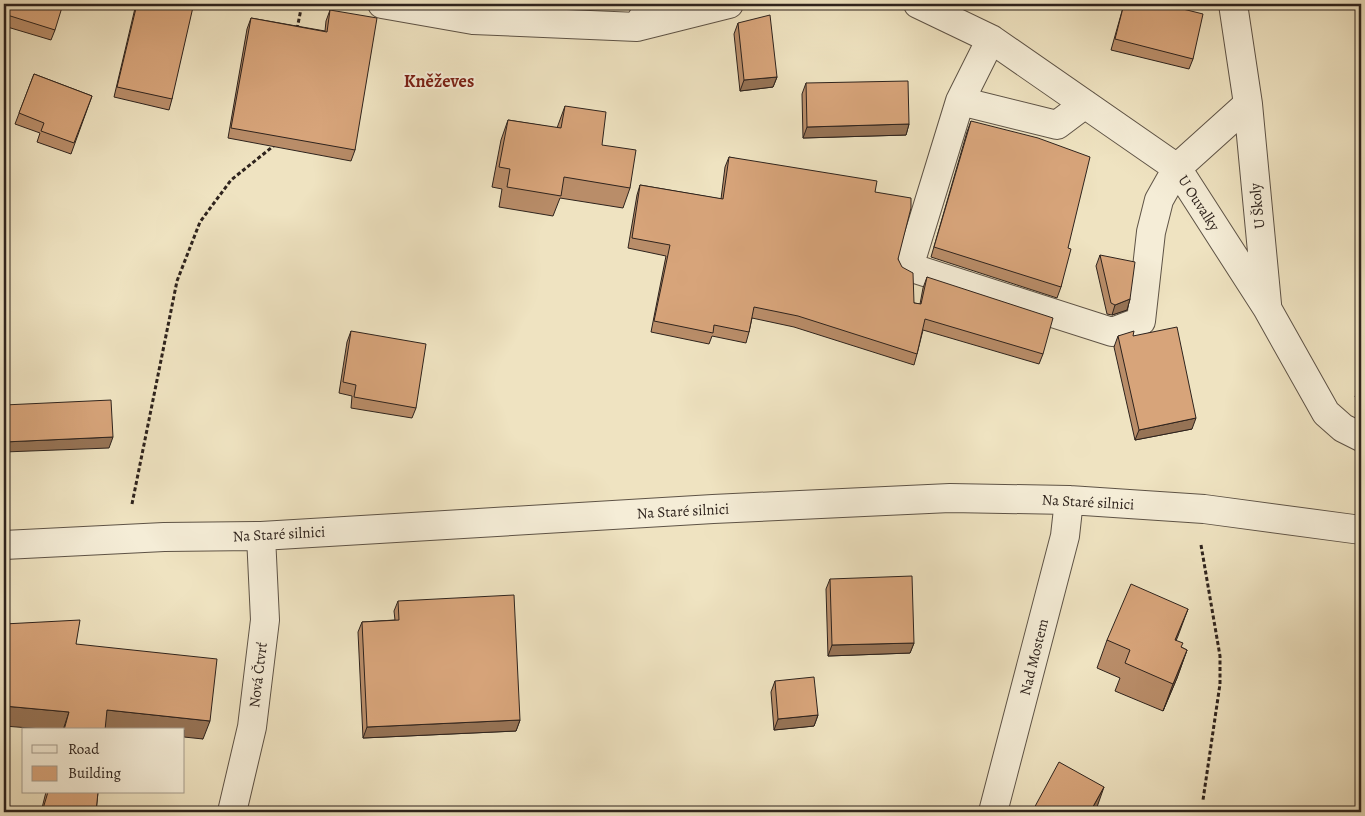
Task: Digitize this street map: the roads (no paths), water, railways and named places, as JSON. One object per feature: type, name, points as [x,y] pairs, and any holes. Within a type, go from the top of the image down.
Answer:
[{"type":"street","points":[[382,4],[473,20],[637,27],[729,4]]},
{"type":"street","points":[[637,27],[651,4]]},
{"type":"street","name":"U Ouvalky","points":[[918,4],[991,38],[1177,168],[1267,308],[1326,414],[1343,428],[1361,437]]},
{"type":"street","name":"U Školy","points":[[1233,4],[1248,104],[1267,308]]},
{"type":"street","points":[[991,38],[960,101],[909,267],[1112,332],[1141,321],[1151,232],[1159,200],[1177,168],[1248,104]]},
{"type":"street","points":[[960,101],[1057,125],[1085,104]]},
{"type":"street","name":"Na Staré silnici","points":[[4,545],[164,537],[261,536],[713,509],[950,498],[1069,500],[1204,509],[1361,530]]},
{"type":"street","name":"Nad Mostem","points":[[993,812],[1065,536],[1069,500]]},
{"type":"street","name":"Nová Čtvrť","points":[[232,812],[252,727],[265,620],[261,536]]},
{"type":"district","name":"Kněževes","points":[[439,81]]}]
